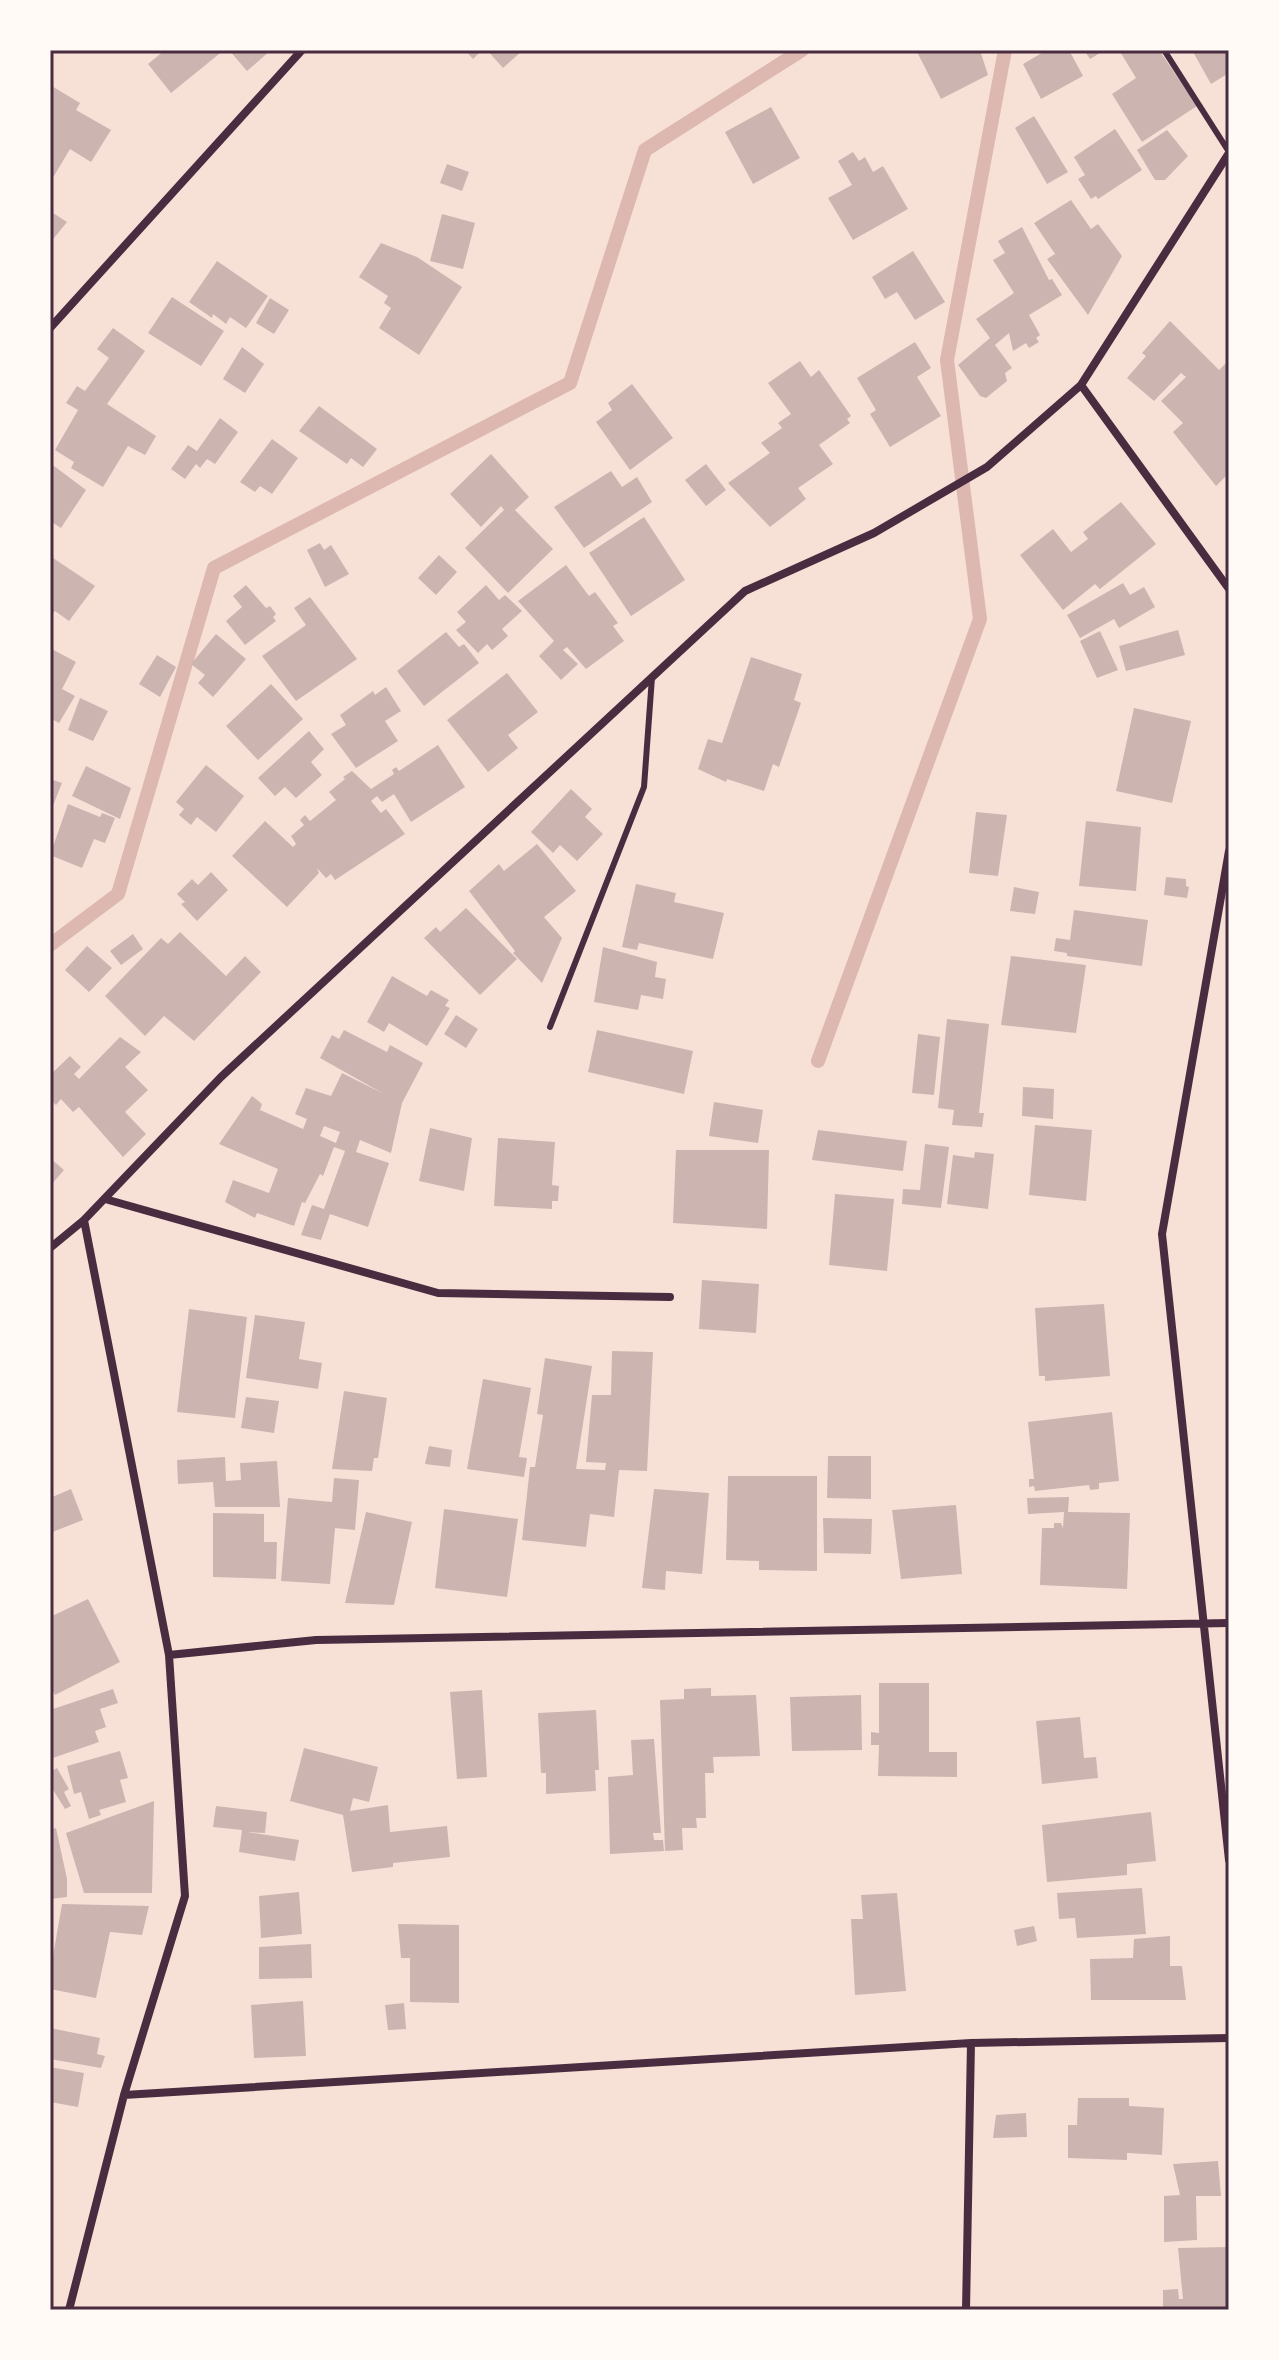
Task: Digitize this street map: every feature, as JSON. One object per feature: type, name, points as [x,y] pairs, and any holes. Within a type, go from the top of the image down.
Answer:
[{"type":"street","points":[[50,328],[302,50]]},
{"type":"street","points":[[50,1248],[105,1199],[221,1077],[745,591],[874,533],[987,467],[1081,385],[1229,152]]},
{"type":"street","points":[[1081,385],[1229,589]]},
{"type":"street","points":[[1229,851],[1162,1234],[1229,1860]]},
{"type":"street","points":[[105,1199],[438,1293],[670,1297]]},
{"type":"street","points":[[69,2310],[124,2095],[185,1896],[169,1655],[84,1220]]},
{"type":"street","points":[[169,1655],[316,1640],[1229,1623]]},
{"type":"street","points":[[124,2095],[971,2043],[1229,2038]]},
{"type":"street","points":[[966,2310],[971,2043]]},
{"type":"lane","points":[[1164,50],[1229,152]]},
{"type":"lane","points":[[550,1027],[644,787],[652,677]]},
{"type":"building","points":[[165,50],[224,50],[171,93],[148,64]]},
{"type":"building","points":[[229,50],[271,50],[247,71]]},
{"type":"building","points":[[465,50],[482,50],[473,59]]},
{"type":"building","points":[[487,50],[523,50],[503,68]]},
{"type":"building","points":[[916,50],[980,50],[988,75],[941,99]]},
{"type":"building","points":[[1047,50],[1069,50],[1083,76],[1041,99],[1023,64]]},
{"type":"building","points":[[1084,50],[1105,50],[1090,59]]},
{"type":"building","points":[[1119,50],[1159,50],[1197,106],[1142,142],[1112,94],[1136,78]]},
{"type":"building","points":[[1192,50],[1229,50],[1229,73],[1211,84]]},
{"type":"building","points":[[50,85],[80,103],[76,110],[111,130],[91,162],[70,149],[54,176],[50,174]]},
{"type":"building","points":[[771,107],[800,158],[753,184],[725,132]]},
{"type":"building","points":[[1034,116],[1068,172],[1047,184],[1015,128]]},
{"type":"building","points":[[1115,129],[1142,170],[1098,199],[1096,196],[1091,199],[1078,179],[1085,175],[1074,157]]},
{"type":"building","points":[[1167,130],[1188,156],[1165,180],[1155,180],[1137,150]]},
{"type":"building","points":[[853,152],[859,161],[865,157],[873,172],[883,166],[908,209],[853,240],[828,198],[852,185],[838,161]]},
{"type":"building","points":[[447,164],[469,172],[462,191],[440,183]]},
{"type":"building","points":[[1071,200],[1091,229],[1098,224],[1122,256],[1088,315],[1047,259],[1055,254],[1034,223]]},
{"type":"building","points":[[50,211],[67,222],[50,243]]},
{"type":"building","points":[[442,214],[475,223],[463,269],[430,261]]},
{"type":"building","points":[[1022,227],[1049,280],[1052,279],[1062,295],[1029,315],[1040,335],[1036,338],[1039,342],[1029,348],[1026,343],[1013,351],[1009,333],[995,345],[1012,368],[1005,373],[1007,381],[986,398],[980,396],[958,365],[990,338],[976,319],[1014,293],[993,260],[1005,253],[998,241]]},
{"type":"building","points":[[381,243],[417,257],[462,287],[419,355],[379,328],[391,308],[384,303],[388,296],[359,277]]},
{"type":"building","points":[[913,251],[945,302],[915,320],[897,292],[885,299],[872,277]]},
{"type":"building","points":[[217,261],[268,296],[246,328],[230,317],[226,324],[213,314],[212,318],[189,302]]},
{"type":"building","points":[[172,297],[224,331],[201,366],[148,333]]},
{"type":"building","points":[[270,298],[289,310],[274,334],[256,323]]},
{"type":"building","points":[[1170,321],[1219,370],[1229,360],[1229,473],[1216,486],[1173,432],[1183,423],[1161,401],[1186,377],[1181,373],[1154,401],[1127,378],[1146,356],[1142,353]]},
{"type":"building","points":[[113,328],[145,351],[107,404],[156,436],[145,455],[128,446],[103,487],[71,468],[74,462],[55,450],[78,410],[66,403],[77,386],[85,391],[109,358],[97,349]]},
{"type":"building","points":[[915,342],[931,368],[917,377],[941,416],[890,447],[870,414],[876,410],[857,378]]},
{"type":"building","points":[[242,347],[264,364],[245,393],[223,379]]},
{"type":"building","points":[[800,361],[811,377],[819,370],[851,416],[847,419],[850,423],[819,445],[833,464],[798,488],[806,499],[770,527],[728,483],[770,453],[761,443],[782,428],[778,423],[791,414],[768,383]]},
{"type":"building","points":[[632,384],[673,438],[630,470],[596,422],[612,410],[608,403]]},
{"type":"building","points":[[319,406],[377,449],[363,467],[351,458],[347,464],[299,431]]},
{"type":"building","points":[[220,418],[238,432],[215,464],[207,459],[200,468],[196,464],[185,479],[171,469],[188,445],[197,451]]},
{"type":"building","points":[[272,439],[298,458],[272,494],[260,486],[255,492],[240,482]]},
{"type":"building","points":[[491,454],[529,497],[515,510],[553,549],[508,593],[465,548],[504,510],[501,506],[481,527],[450,494]]},
{"type":"building","points":[[50,463],[86,490],[61,528],[50,521]]},
{"type":"building","points":[[706,464],[726,490],[706,506],[685,480]]},
{"type":"building","points":[[611,471],[622,487],[637,477],[652,502],[584,548],[554,507]]},
{"type":"building","points":[[1121,502],[1156,544],[1100,589],[1095,584],[1063,610],[1020,555],[1053,529],[1071,552],[1088,539],[1083,532]]},
{"type":"building","points":[[644,517],[685,580],[631,616],[589,553]]},
{"type":"building","points":[[320,543],[324,550],[331,545],[349,574],[325,587],[307,550]]},
{"type":"building","points":[[439,555],[457,572],[436,595],[418,578]]},
{"type":"building","points":[[50,556],[95,586],[69,621],[55,611],[50,617]]},
{"type":"building","points":[[566,565],[589,596],[595,592],[618,623],[613,626],[624,641],[586,669],[567,647],[563,650],[578,664],[561,680],[539,656],[554,641],[518,601]]},
{"type":"building","points":[[1123,583],[1130,595],[1144,587],[1155,607],[1119,628],[1114,619],[1080,638],[1067,615]]},
{"type":"building","points":[[246,585],[266,608],[270,606],[276,614],[273,617],[276,621],[245,645],[226,621],[242,607],[233,596]]},
{"type":"building","points":[[486,585],[499,600],[505,595],[522,611],[502,629],[508,636],[492,650],[487,644],[478,653],[456,630],[466,622],[457,612]]},
{"type":"building","points":[[310,597],[357,659],[296,701],[262,656],[306,625],[294,608]]},
{"type":"building","points":[[1178,630],[1185,655],[1126,671],[1119,646]]},
{"type":"building","points":[[1100,631],[1118,670],[1097,678],[1080,641]]},
{"type":"building","points":[[446,632],[459,647],[464,644],[479,663],[424,706],[397,671]]},
{"type":"building","points":[[216,634],[246,659],[213,697],[198,683],[205,675],[191,664]]},
{"type":"building","points":[[50,648],[76,662],[62,689],[75,696],[59,723],[50,718]]},
{"type":"building","points":[[157,655],[176,667],[160,697],[139,684]]},
{"type":"building","points":[[751,657],[802,674],[794,700],[801,703],[779,767],[773,764],[764,791],[727,779],[726,782],[698,769],[708,739],[722,743]]},
{"type":"building","points":[[507,673],[538,712],[508,735],[518,748],[488,772],[447,720]]},
{"type":"building","points":[[271,684],[303,719],[258,760],[226,726]]},
{"type":"building","points":[[386,687],[401,711],[385,721],[398,741],[356,768],[331,734],[346,725],[340,715],[373,691],[375,695]]},
{"type":"building","points":[[80,698],[108,711],[93,741],[68,730]]},
{"type":"building","points":[[1134,708],[1191,721],[1172,803],[1116,791]]},
{"type":"building","points":[[309,731],[324,749],[311,762],[322,775],[296,798],[285,787],[275,796],[258,778]]},
{"type":"building","points":[[438,745],[465,787],[411,822],[394,794],[382,802],[377,796],[371,801],[381,813],[386,809],[405,834],[335,880],[331,874],[326,878],[317,868],[319,873],[287,907],[232,856],[265,821],[293,847],[296,844],[291,836],[304,825],[300,820],[305,815],[310,821],[336,800],[329,792],[345,779],[343,777],[352,771],[371,789],[394,774],[392,770],[396,767],[399,771]]},
{"type":"building","points":[[206,765],[244,796],[216,832],[197,817],[191,825],[179,815],[184,809],[176,802]]},
{"type":"building","points":[[86,766],[131,788],[120,819],[72,796]]},
{"type":"building","points":[[50,779],[62,783],[50,813]]},
{"type":"building","points":[[571,789],[592,809],[585,817],[603,834],[577,861],[560,845],[553,853],[531,832]]},
{"type":"building","points":[[68,804],[100,817],[102,813],[115,818],[105,843],[94,839],[82,868],[50,855]]},
{"type":"building","points":[[976,812],[1007,815],[998,876],[969,873]]},
{"type":"building","points":[[1086,821],[1141,827],[1136,891],[1079,886]]},
{"type":"building","points":[[537,844],[576,891],[544,917],[562,938],[542,983],[513,953],[515,951],[469,891],[499,864],[504,871]]},
{"type":"building","points":[[211,872],[228,890],[197,921],[181,904],[185,902],[177,894],[192,879],[198,885]]},
{"type":"building","points":[[1166,877],[1186,879],[1186,886],[1189,887],[1187,898],[1164,895]]},
{"type":"building","points":[[636,884],[676,893],[674,902],[724,913],[713,959],[639,943],[637,950],[622,947]]},
{"type":"building","points":[[1014,887],[1039,892],[1035,914],[1010,911]]},
{"type":"building","points":[[466,908],[517,959],[480,995],[424,938],[436,927],[440,932]]},
{"type":"building","points":[[1074,910],[1148,920],[1142,966],[1067,956],[1067,953],[1054,951],[1056,938],[1070,940]]},
{"type":"building","points":[[180,932],[226,976],[245,956],[261,972],[194,1041],[164,1016],[145,1036],[105,996],[161,938],[168,944]]},
{"type":"building","points":[[133,934],[143,949],[121,965],[110,951]]},
{"type":"building","points":[[87,946],[112,968],[89,992],[65,970]]},
{"type":"building","points":[[603,947],[657,962],[655,977],[666,979],[663,999],[641,995],[638,1010],[594,1002]]},
{"type":"building","points":[[1011,956],[1086,965],[1076,1033],[1001,1025]]},
{"type":"building","points":[[392,976],[427,996],[431,990],[449,1000],[445,1006],[450,1008],[427,1046],[389,1023],[384,1032],[367,1022]]},
{"type":"building","points":[[456,1015],[478,1029],[466,1048],[444,1034]]},
{"type":"building","points":[[947,1019],[989,1024],[979,1113],[984,1113],[982,1127],[952,1125],[954,1110],[938,1108]]},
{"type":"building","points":[[344,1030],[387,1052],[390,1045],[423,1063],[402,1103],[391,1153],[360,1140],[356,1152],[389,1163],[368,1227],[330,1214],[321,1240],[301,1235],[312,1205],[324,1209],[345,1151],[334,1147],[323,1176],[320,1174],[305,1203],[302,1202],[294,1226],[257,1213],[255,1218],[225,1202],[233,1180],[269,1193],[278,1169],[219,1144],[252,1096],[262,1104],[260,1110],[303,1129],[307,1119],[295,1114],[306,1088],[331,1096],[342,1073],[384,1094],[320,1058],[332,1035],[339,1039]],"holes":[[[324,1126],[340,1132],[336,1143],[320,1136]]]},
{"type":"building","points":[[597,1030],[693,1051],[684,1094],[588,1072]]},
{"type":"building","points":[[918,1034],[940,1037],[934,1095],[912,1093]]},
{"type":"building","points":[[120,1037],[141,1052],[125,1067],[148,1090],[125,1112],[146,1134],[123,1157],[79,1107],[73,1112],[61,1099],[56,1105],[50,1099],[50,1075],[70,1056],[81,1067],[74,1074],[79,1079]]},
{"type":"building","points":[[1023,1087],[1054,1089],[1053,1119],[1022,1116]]},
{"type":"building","points":[[714,1102],[763,1110],[758,1143],[709,1136]]},
{"type":"building","points":[[1035,1125],[1092,1130],[1086,1201],[1029,1195]]},
{"type":"building","points":[[430,1128],[472,1138],[464,1191],[419,1181]]},
{"type":"building","points":[[818,1130],[907,1141],[903,1171],[812,1160]]},
{"type":"building","points":[[498,1138],[555,1142],[552,1185],[559,1186],[558,1201],[552,1201],[552,1209],[494,1206]]},
{"type":"building","points":[[925,1144],[949,1147],[941,1208],[902,1204],[903,1189],[920,1190]]},
{"type":"building","points":[[676,1150],[769,1150],[767,1229],[673,1223]]},
{"type":"building","points":[[975,1152],[994,1154],[988,1209],[947,1204],[953,1155],[974,1158]]},
{"type":"building","points":[[50,1158],[64,1170],[50,1186]]},
{"type":"building","points":[[835,1194],[894,1199],[887,1271],[829,1265]]},
{"type":"building","points":[[702,1280],[759,1284],[756,1333],[699,1329]]},
{"type":"building","points":[[1104,1304],[1110,1376],[1045,1381],[1045,1376],[1039,1376],[1035,1308]]},
{"type":"building","points":[[189,1309],[247,1317],[235,1418],[177,1412]]},
{"type":"building","points":[[255,1315],[305,1322],[299,1359],[322,1363],[318,1389],[246,1378]]},
{"type":"building","points":[[612,1351],[653,1352],[647,1471],[619,1470],[614,1517],[590,1514],[586,1547],[522,1540],[530,1467],[535,1467],[543,1415],[537,1414],[545,1358],[592,1366],[576,1469],[605,1470],[606,1463],[586,1462],[592,1395],[611,1395]]},
{"type":"building","points":[[483,1379],[531,1388],[519,1457],[527,1458],[524,1477],[467,1469]]},
{"type":"building","points":[[344,1391],[387,1398],[378,1458],[374,1458],[372,1471],[332,1469]]},
{"type":"building","points":[[246,1397],[279,1401],[274,1433],[241,1428]]},
{"type":"building","points":[[1112,1412],[1119,1481],[1099,1483],[1099,1489],[1090,1490],[1089,1485],[1035,1491],[1034,1486],[1029,1487],[1029,1479],[1034,1479],[1028,1422]]},
{"type":"building","points":[[429,1446],[452,1450],[450,1467],[425,1464]]},
{"type":"building","points":[[828,1456],[871,1456],[871,1499],[827,1498]]},
{"type":"building","points":[[225,1457],[226,1481],[241,1480],[240,1463],[277,1461],[280,1507],[215,1507],[213,1482],[178,1484],[177,1460]]},
{"type":"building","points":[[728,1476],[817,1476],[817,1571],[759,1570],[759,1561],[726,1560]]},
{"type":"building","points":[[334,1478],[359,1480],[355,1530],[335,1528],[330,1584],[281,1581],[288,1498],[332,1502]]},
{"type":"building","points":[[71,1489],[83,1520],[50,1533],[50,1498]]},
{"type":"building","points":[[654,1489],[709,1493],[702,1574],[666,1571],[665,1590],[642,1588]]},
{"type":"building","points":[[1069,1497],[1068,1512],[1130,1513],[1127,1589],[1040,1585],[1042,1528],[1054,1528],[1054,1523],[1061,1523],[1063,1528],[1064,1512],[1028,1514],[1027,1498]]},
{"type":"building","points":[[956,1505],[962,1574],[901,1579],[892,1510]]},
{"type":"building","points":[[444,1509],[518,1519],[507,1597],[435,1588]]},
{"type":"building","points":[[366,1512],[412,1522],[394,1605],[345,1603]]},
{"type":"building","points":[[213,1513],[264,1514],[264,1542],[277,1542],[276,1579],[213,1577]]},
{"type":"building","points":[[823,1518],[872,1519],[871,1554],[824,1553]]},
{"type":"building","points":[[88,1599],[120,1662],[55,1695],[50,1686],[50,1635],[54,1632],[50,1628],[50,1617]]},
{"type":"building","points":[[879,1683],[929,1683],[929,1752],[957,1752],[957,1777],[878,1776],[879,1745],[871,1745],[871,1732],[879,1733]]},
{"type":"building","points":[[711,1688],[711,1696],[756,1695],[760,1756],[713,1757],[714,1773],[705,1773],[706,1818],[696,1818],[697,1828],[682,1828],[683,1850],[665,1851],[660,1700],[684,1699],[684,1689]]},
{"type":"building","points":[[113,1689],[118,1703],[100,1709],[106,1727],[95,1731],[99,1742],[50,1759],[50,1710]]},
{"type":"building","points":[[482,1690],[487,1777],[457,1779],[450,1692]]},
{"type":"building","points":[[861,1695],[862,1750],[792,1751],[790,1697]]},
{"type":"building","points":[[596,1710],[599,1770],[595,1770],[596,1791],[546,1794],[546,1773],[541,1773],[538,1713]]},
{"type":"building","points":[[1080,1717],[1084,1758],[1096,1757],[1098,1778],[1042,1784],[1036,1721]]},
{"type":"building","points":[[654,1739],[661,1833],[653,1833],[654,1840],[663,1840],[664,1851],[610,1854],[608,1777],[633,1775],[631,1740]]},
{"type":"building","points":[[304,1748],[378,1767],[369,1802],[353,1798],[350,1811],[388,1805],[390,1832],[447,1826],[450,1857],[393,1863],[393,1867],[352,1872],[343,1815],[290,1801]]},
{"type":"building","points":[[120,1751],[128,1778],[120,1780],[126,1802],[99,1810],[101,1815],[89,1819],[81,1792],[74,1794],[67,1766]]},
{"type":"building","points":[[57,1768],[69,1789],[64,1792],[71,1806],[65,1809],[50,1785],[50,1772]]},
{"type":"building","points":[[154,1801],[152,1893],[84,1893],[66,1833]]},
{"type":"building","points":[[216,1806],[267,1812],[265,1833],[247,1832],[299,1840],[295,1861],[239,1852],[242,1830],[213,1827]]},
{"type":"building","points":[[1151,1812],[1156,1861],[1127,1864],[1127,1875],[1047,1882],[1042,1825]]},
{"type":"building","points":[[56,1828],[67,1879],[67,1897],[50,1899],[50,1830]]},
{"type":"building","points":[[1142,1888],[1146,1934],[1077,1938],[1075,1918],[1059,1919],[1057,1893]]},
{"type":"building","points":[[299,1892],[302,1934],[261,1938],[259,1896]]},
{"type":"building","points":[[897,1893],[906,1991],[855,1995],[851,1919],[863,1919],[861,1895]]},
{"type":"building","points":[[62,1904],[149,1906],[142,1935],[110,1932],[96,1998],[50,1989],[50,1955],[53,1956]]},
{"type":"building","points":[[398,1924],[459,1925],[459,2003],[410,2002],[410,1958],[401,1958]]},
{"type":"building","points":[[1034,1926],[1037,1941],[1017,1946],[1014,1930]]},
{"type":"building","points":[[1170,1936],[1170,1966],[1182,1966],[1186,2000],[1091,2000],[1090,1959],[1133,1958],[1134,1939]]},
{"type":"building","points":[[311,1944],[312,1978],[259,1979],[259,1947]]},
{"type":"building","points":[[303,2001],[306,2056],[254,2058],[251,2005]]},
{"type":"building","points":[[404,2003],[406,2029],[388,2030],[385,2005]]},
{"type":"building","points":[[50,2028],[100,2038],[97,2054],[105,2056],[101,2068],[50,2059]]},
{"type":"building","points":[[50,2067],[84,2073],[78,2107],[50,2102]]},
{"type":"building","points":[[1078,2098],[1129,2098],[1129,2106],[1164,2108],[1162,2155],[1127,2153],[1127,2160],[1068,2158],[1068,2125],[1077,2125]]},
{"type":"building","points":[[1026,2113],[1027,2137],[993,2138],[996,2115]]},
{"type":"building","points":[[1218,2161],[1221,2196],[1196,2196],[1197,2240],[1164,2242],[1164,2196],[1180,2195],[1173,2164]]},
{"type":"building","points":[[1229,2247],[1229,2310],[1163,2309],[1163,2290],[1178,2289],[1179,2299],[1183,2299],[1178,2248]]},
{"type":"waterway","points":[[50,945],[118,894],[214,568],[570,383],[645,150],[802,50]]},
{"type":"waterway","points":[[818,1061],[980,619],[947,360],[1005,50]]}]
